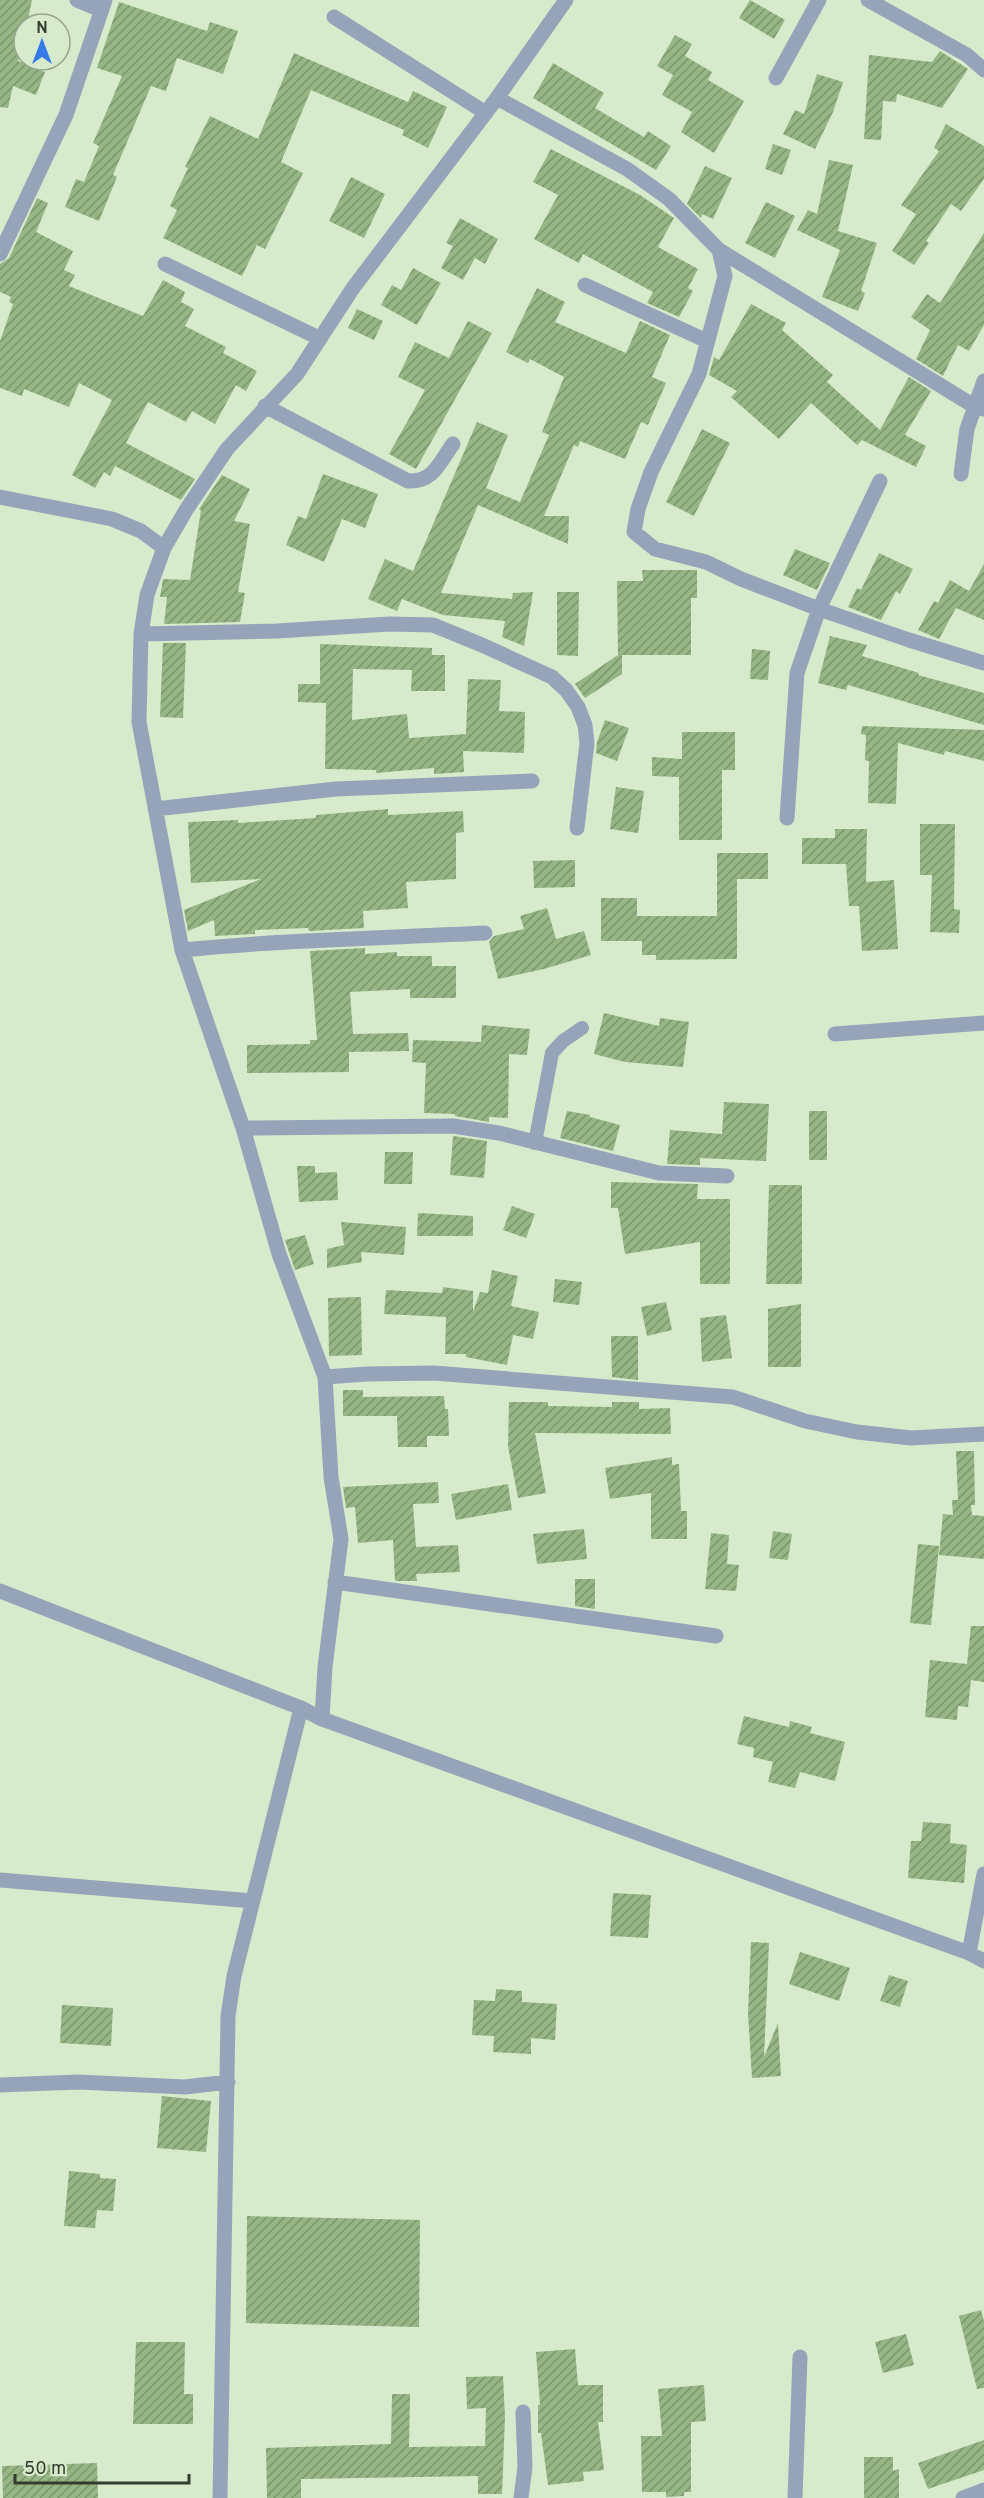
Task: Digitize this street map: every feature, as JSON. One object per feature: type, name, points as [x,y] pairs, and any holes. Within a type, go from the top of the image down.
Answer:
[{"type":"street","points":[[0,254],[66,115],[103,5],[77,0]]},
{"type":"street","points":[[322,1719],[325,1666],[341,1539],[331,1477],[325,1377],[279,1254],[243,1128],[182,950],[140,722],[141,634],[147,596],[164,548],[186,510],[227,449],[297,374],[353,288],[486,113],[566,0]]},
{"type":"street","points":[[776,78],[819,0]]},
{"type":"street","points":[[868,0],[967,55],[984,70]]},
{"type":"street","points":[[333,17],[486,113]]},
{"type":"street","points":[[497,98],[627,169],[669,199],[719,250],[979,408]]},
{"type":"street","points":[[719,250],[724,276],[699,374],[651,472],[638,509],[634,532],[655,549],[706,562],[741,579],[819,609],[984,663]]},
{"type":"street","points":[[165,264],[319,338]]},
{"type":"street","points":[[585,285],[707,341]]},
{"type":"street","points":[[961,474],[967,429],[979,408],[984,381]]},
{"type":"street","points":[[265,406],[408,481],[429,478],[453,444]]},
{"type":"street","points":[[787,818],[797,673],[819,609],[880,480]]},
{"type":"street","points":[[0,498],[112,519],[141,531],[164,548]]},
{"type":"street","points":[[141,634],[277,631],[390,624],[433,626],[482,645],[552,677],[578,706],[585,725],[587,743],[577,828]]},
{"type":"street","points":[[155,809],[336,789],[532,781]]},
{"type":"street","points":[[182,950],[254,943],[485,933]]},
{"type":"street","points":[[835,1034],[984,1023]]},
{"type":"street","points":[[243,1128],[453,1126],[499,1133],[659,1173],[727,1176]]},
{"type":"street","points":[[325,1377],[434,1373],[734,1397],[806,1421],[857,1432],[911,1438],[984,1434]]},
{"type":"street","points":[[335,1582],[716,1636]]},
{"type":"street","points":[[0,1591],[301,1708],[322,1719],[969,1953],[984,1961]]},
{"type":"street","points":[[220,2498],[228,2016],[234,1976],[301,1708]]},
{"type":"street","points":[[969,1953],[984,1874]]},
{"type":"street","points":[[0,1880],[253,1901]]},
{"type":"street","points":[[0,2085],[78,2082],[185,2087],[228,2082]]},
{"type":"street","points":[[795,2498],[800,2357]]},
{"type":"street","points":[[521,2498],[525,2467],[523,2412]]},
{"type":"street","points":[[963,2498],[984,2490]]},
{"type":"lane","points":[[535,1143],[552,1053],[563,1041],[582,1028]]},
{"type":"building","points":[[0,0],[32,0],[30,12],[12,12],[12,72],[45,72],[36,95],[13,86],[8,108],[0,107]]},
{"type":"building","points":[[750,0],[785,20],[774,39],[739,18]]},
{"type":"building","points":[[119,2],[207,31],[210,22],[238,31],[223,74],[177,58],[166,91],[151,86],[113,175],[117,177],[99,221],[65,207],[76,179],[84,182],[99,146],[93,143],[122,76],[97,68]]},
{"type":"building","points":[[675,35],[692,44],[685,56],[712,72],[708,80],[744,101],[714,153],[681,132],[692,112],[662,95],[673,75],[657,66]]},
{"type":"building","points":[[940,51],[968,69],[942,108],[897,94],[896,102],[883,101],[881,140],[864,139],[869,55],[932,62]]},
{"type":"building","points":[[294,53],[408,102],[413,91],[447,107],[428,148],[402,135],[404,130],[311,90],[281,162],[303,173],[265,249],[257,245],[242,276],[163,238],[177,210],[170,206],[188,168],[185,167],[210,116],[258,139]]},
{"type":"building","points":[[553,63],[604,93],[595,108],[644,137],[648,131],[671,146],[656,170],[533,98]]},
{"type":"building","points":[[817,74],[843,82],[833,112],[815,149],[783,134],[795,110],[804,114]]},
{"type":"building","points":[[946,124],[984,146],[984,179],[961,211],[951,204],[926,241],[929,243],[914,265],[892,251],[916,214],[901,205],[939,151],[934,148]]},
{"type":"building","points":[[773,144],[791,150],[782,175],[765,169]]},
{"type":"building","points":[[551,149],[640,195],[674,218],[658,247],[698,269],[688,288],[693,291],[679,317],[647,303],[653,292],[583,254],[579,263],[534,239],[558,195],[533,182]]},
{"type":"building","points":[[829,160],[853,165],[838,231],[877,243],[861,291],[865,293],[858,311],[822,297],[840,250],[797,230],[808,210],[817,214]]},
{"type":"building","points":[[705,166],[732,178],[713,219],[702,214],[701,218],[687,204]]},
{"type":"building","points":[[351,177],[385,194],[364,238],[329,221]]},
{"type":"building","points":[[37,198],[48,203],[36,232],[73,251],[64,270],[75,275],[69,286],[143,316],[163,280],[185,292],[181,302],[194,309],[185,326],[226,347],[223,353],[257,371],[246,391],[236,385],[215,424],[192,411],[186,422],[148,402],[126,443],[195,479],[181,500],[115,466],[110,476],[104,472],[95,488],[72,475],[112,400],[79,383],[69,407],[24,389],[22,396],[0,388],[0,341],[13,304],[9,302],[11,297],[0,292],[0,264],[9,258]]},
{"type":"building","points":[[766,202],[795,216],[775,258],[745,243]]},
{"type":"building","points":[[460,218],[498,239],[485,264],[475,258],[463,280],[441,268],[453,246],[446,243]]},
{"type":"building","points":[[984,233],[984,325],[969,351],[958,345],[943,376],[916,359],[930,330],[911,317],[927,294],[940,303]]},
{"type":"building","points":[[413,268],[441,283],[417,325],[381,305],[392,285],[401,290]]},
{"type":"building","points":[[537,288],[565,302],[555,322],[626,353],[640,321],[670,335],[652,377],[666,383],[648,425],[641,422],[625,459],[580,441],[578,447],[574,445],[544,516],[569,516],[568,544],[478,505],[441,593],[512,599],[513,593],[533,592],[524,646],[502,637],[505,621],[443,615],[402,599],[397,611],[368,599],[385,559],[413,571],[477,422],[508,435],[486,488],[520,502],[549,435],[542,432],[564,377],[530,359],[528,363],[506,352]]},
{"type":"building","points":[[751,304],[786,323],[782,330],[833,375],[827,382],[880,430],[909,377],[931,391],[905,435],[926,446],[916,467],[862,440],[857,445],[811,403],[779,439],[731,397],[737,391],[709,375],[714,357],[719,360]]},
{"type":"building","points":[[357,309],[383,321],[374,340],[348,328]]},
{"type":"building","points":[[468,321],[492,333],[416,469],[389,454],[425,390],[398,377],[415,342],[449,358]]},
{"type":"building","points":[[702,429],[730,443],[694,516],[666,502]]},
{"type":"building","points":[[323,474],[378,494],[365,528],[342,519],[324,562],[286,545],[298,516],[306,519]]},
{"type":"building","points":[[222,475],[250,489],[234,521],[250,524],[238,592],[245,593],[240,622],[164,624],[167,597],[160,597],[163,579],[190,580],[201,510],[199,509]]},
{"type":"building","points":[[795,549],[830,563],[817,590],[783,575]]},
{"type":"building","points":[[879,553],[913,569],[900,594],[896,591],[881,620],[848,607],[857,588],[861,590]]},
{"type":"building","points":[[984,564],[984,620],[956,608],[939,639],[918,630],[934,601],[938,603],[950,580],[969,591]]},
{"type":"building","points":[[642,570],[697,570],[697,598],[691,598],[691,655],[656,655],[657,652],[655,655],[622,655],[622,674],[585,698],[575,684],[618,655],[617,581],[643,581]]},
{"type":"building","points":[[557,592],[579,592],[578,656],[557,655]]},
{"type":"building","points":[[830,636],[867,645],[862,656],[919,673],[918,675],[984,693],[984,725],[848,685],[846,690],[818,683]]},
{"type":"building","points":[[163,643],[186,643],[183,718],[160,717]]},
{"type":"building","points":[[320,644],[432,648],[432,655],[445,655],[445,691],[411,691],[412,670],[353,669],[352,720],[407,714],[409,738],[466,734],[468,679],[501,680],[499,711],[525,712],[524,753],[463,751],[464,772],[434,774],[434,768],[376,773],[376,770],[325,769],[326,703],[298,702],[298,684],[320,684]]},
{"type":"building","points":[[752,649],[770,651],[768,680],[750,679]]},
{"type":"building","points":[[605,720],[629,728],[617,761],[596,753],[597,742]]},
{"type":"building","points":[[862,726],[984,730],[984,761],[945,751],[944,755],[898,743],[896,804],[868,803],[869,761],[865,760],[866,735],[861,734]]},
{"type":"building","points":[[682,732],[735,732],[735,770],[722,770],[722,840],[679,840],[679,777],[652,776],[652,757],[682,759]]},
{"type":"building","points":[[616,787],[644,791],[638,833],[610,829]]},
{"type":"building","points":[[388,809],[388,815],[463,811],[464,832],[456,833],[456,879],[406,882],[408,908],[363,911],[364,928],[309,931],[308,928],[255,930],[255,934],[215,936],[214,920],[188,931],[184,910],[261,879],[191,883],[188,822],[238,820],[238,823],[316,818],[316,815]]},
{"type":"building","points":[[920,824],[955,824],[954,909],[960,910],[959,933],[930,932],[932,875],[920,875]]},
{"type":"building","points":[[835,829],[867,829],[866,882],[894,880],[898,949],[862,951],[859,906],[849,906],[846,864],[802,864],[802,838],[835,838]]},
{"type":"building","points":[[717,853],[768,853],[768,879],[737,879],[737,959],[656,960],[656,955],[642,955],[642,941],[601,941],[601,898],[637,898],[637,916],[717,916]]},
{"type":"building","points":[[575,860],[575,887],[534,888],[533,861]]},
{"type":"building","points":[[547,908],[556,939],[584,931],[591,955],[544,969],[498,979],[489,942],[494,936],[524,929],[520,916]]},
{"type":"building","points":[[365,948],[365,954],[397,952],[397,956],[432,956],[432,966],[456,966],[456,998],[410,998],[410,989],[350,992],[353,1034],[408,1033],[409,1051],[349,1052],[349,1072],[247,1073],[247,1045],[310,1044],[310,1040],[317,1040],[310,951]]},
{"type":"building","points":[[604,1013],[659,1026],[660,1018],[689,1022],[683,1067],[625,1062],[594,1054]]},
{"type":"building","points":[[482,1025],[530,1029],[527,1055],[509,1054],[508,1118],[489,1117],[489,1122],[455,1116],[455,1114],[424,1113],[426,1063],[412,1062],[413,1040],[481,1042]]},
{"type":"building","points":[[724,1102],[769,1104],[766,1161],[700,1158],[700,1165],[667,1164],[670,1130],[722,1134]]},
{"type":"building","points":[[567,1111],[590,1115],[590,1117],[620,1125],[613,1151],[560,1138]]},
{"type":"building","points":[[809,1111],[827,1111],[827,1160],[809,1160]]},
{"type":"building","points":[[453,1136],[487,1141],[484,1178],[450,1175]]},
{"type":"building","points":[[385,1152],[413,1152],[412,1184],[384,1184]]},
{"type":"building","points":[[297,1166],[315,1166],[315,1173],[337,1172],[338,1200],[299,1202]]},
{"type":"building","points":[[611,1182],[698,1184],[697,1199],[730,1199],[730,1284],[700,1284],[700,1242],[625,1254],[618,1208],[611,1208]]},
{"type":"building","points":[[769,1185],[802,1185],[802,1284],[766,1284]]},
{"type":"building","points":[[512,1206],[535,1214],[526,1238],[503,1230]]},
{"type":"building","points":[[418,1213],[473,1216],[473,1236],[417,1236]]},
{"type":"building","points":[[341,1222],[406,1227],[404,1255],[361,1252],[362,1262],[327,1268],[327,1249],[344,1245]]},
{"type":"building","points":[[305,1235],[314,1264],[295,1270],[285,1240]]},
{"type":"building","points":[[492,1270],[518,1276],[511,1306],[539,1312],[533,1339],[513,1335],[507,1365],[466,1357],[466,1354],[445,1354],[446,1317],[384,1314],[386,1290],[442,1293],[443,1287],[473,1291],[473,1312],[480,1292],[488,1293]]},
{"type":"building","points":[[555,1279],[582,1282],[579,1305],[553,1302]]},
{"type":"building","points":[[361,1297],[362,1355],[329,1356],[328,1298]]},
{"type":"building","points":[[666,1302],[672,1330],[647,1336],[641,1307]]},
{"type":"building","points":[[801,1304],[801,1367],[768,1367],[768,1309]]},
{"type":"building","points":[[726,1315],[732,1358],[702,1362],[700,1318]]},
{"type":"building","points":[[611,1336],[638,1336],[638,1380],[612,1377]]},
{"type":"building","points":[[343,1390],[363,1390],[363,1397],[444,1396],[445,1409],[448,1409],[449,1436],[427,1436],[427,1447],[398,1447],[397,1416],[343,1416]]},
{"type":"building","points":[[509,1402],[548,1402],[548,1406],[612,1407],[612,1402],[639,1402],[639,1409],[670,1408],[671,1434],[535,1433],[546,1493],[518,1498],[508,1446]]},
{"type":"building","points":[[956,1451],[974,1451],[975,1505],[971,1505],[972,1515],[984,1516],[984,1559],[939,1555],[943,1514],[953,1515],[952,1500],[958,1500]]},
{"type":"building","points":[[672,1457],[672,1465],[679,1464],[681,1511],[687,1511],[687,1539],[651,1539],[651,1493],[610,1499],[605,1468]]},
{"type":"building","points":[[438,1482],[439,1503],[413,1504],[416,1547],[458,1545],[460,1572],[416,1574],[417,1581],[395,1581],[393,1540],[358,1543],[355,1507],[346,1508],[343,1487]]},
{"type":"building","points":[[508,1484],[512,1510],[456,1520],[451,1494]]},
{"type":"building","points":[[584,1529],[587,1559],[537,1564],[533,1534]]},
{"type":"building","points":[[773,1531],[792,1534],[788,1560],[769,1558]]},
{"type":"building","points":[[711,1533],[729,1535],[727,1564],[739,1565],[736,1591],[705,1589]]},
{"type":"building","points":[[918,1544],[939,1546],[931,1625],[910,1623]]},
{"type":"building","points":[[575,1579],[595,1579],[595,1609],[575,1606]]},
{"type":"building","points":[[971,1626],[984,1626],[984,1682],[971,1680],[968,1707],[958,1706],[957,1720],[925,1717],[930,1660],[967,1664]]},
{"type":"building","points":[[744,1716],[789,1727],[790,1721],[812,1727],[810,1733],[845,1742],[835,1781],[800,1772],[795,1788],[768,1782],[773,1762],[753,1757],[754,1748],[737,1744]]},
{"type":"building","points":[[923,1822],[951,1824],[950,1843],[967,1845],[964,1883],[908,1878],[911,1841],[921,1841]]},
{"type":"building","points":[[613,1893],[651,1895],[648,1938],[610,1936]]},
{"type":"building","points":[[751,1942],[769,1943],[764,2057],[778,2023],[781,2076],[752,2078],[748,2013]]},
{"type":"building","points":[[800,1952],[850,1968],[839,2001],[789,1984]]},
{"type":"building","points":[[889,1975],[908,1981],[900,2007],[880,2001]]},
{"type":"building","points":[[496,1989],[522,1991],[522,2002],[557,2004],[555,2040],[531,2038],[531,2054],[493,2052],[494,2036],[472,2035],[474,2000],[495,2001]]},
{"type":"building","points":[[62,2005],[113,2008],[111,2046],[60,2043]]},
{"type":"building","points":[[162,2096],[211,2101],[206,2152],[157,2148]]},
{"type":"building","points":[[69,2171],[100,2174],[100,2178],[116,2179],[113,2211],[97,2210],[95,2228],[64,2226]]},
{"type":"building","points":[[247,2216],[420,2220],[419,2327],[246,2323]]},
{"type":"building","points":[[981,2310],[984,2321],[984,2388],[977,2389],[959,2316]]},
{"type":"building","points":[[906,2334],[914,2365],[883,2373],[875,2342]]},
{"type":"building","points":[[136,2342],[185,2342],[184,2394],[193,2394],[193,2424],[133,2424]]},
{"type":"building","points":[[575,2349],[578,2385],[603,2385],[603,2422],[598,2422],[604,2470],[583,2472],[584,2481],[548,2485],[541,2433],[538,2433],[538,2405],[540,2405],[536,2352]]},
{"type":"building","points":[[503,2376],[505,2417],[502,2494],[478,2494],[478,2476],[301,2479],[301,2498],[267,2498],[266,2448],[391,2444],[392,2394],[410,2394],[409,2447],[485,2446],[486,2408],[467,2409],[466,2377]]},
{"type":"building","points":[[704,2385],[706,2421],[691,2422],[691,2492],[684,2492],[684,2496],[666,2497],[666,2492],[642,2492],[641,2436],[662,2436],[658,2389]]},
{"type":"building","points":[[984,2440],[984,2470],[928,2489],[918,2463]]},
{"type":"building","points":[[864,2457],[893,2457],[893,2471],[899,2469],[899,2498],[864,2498]]},
{"type":"building","points":[[97,2463],[98,2498],[3,2498],[2,2466]]}]
